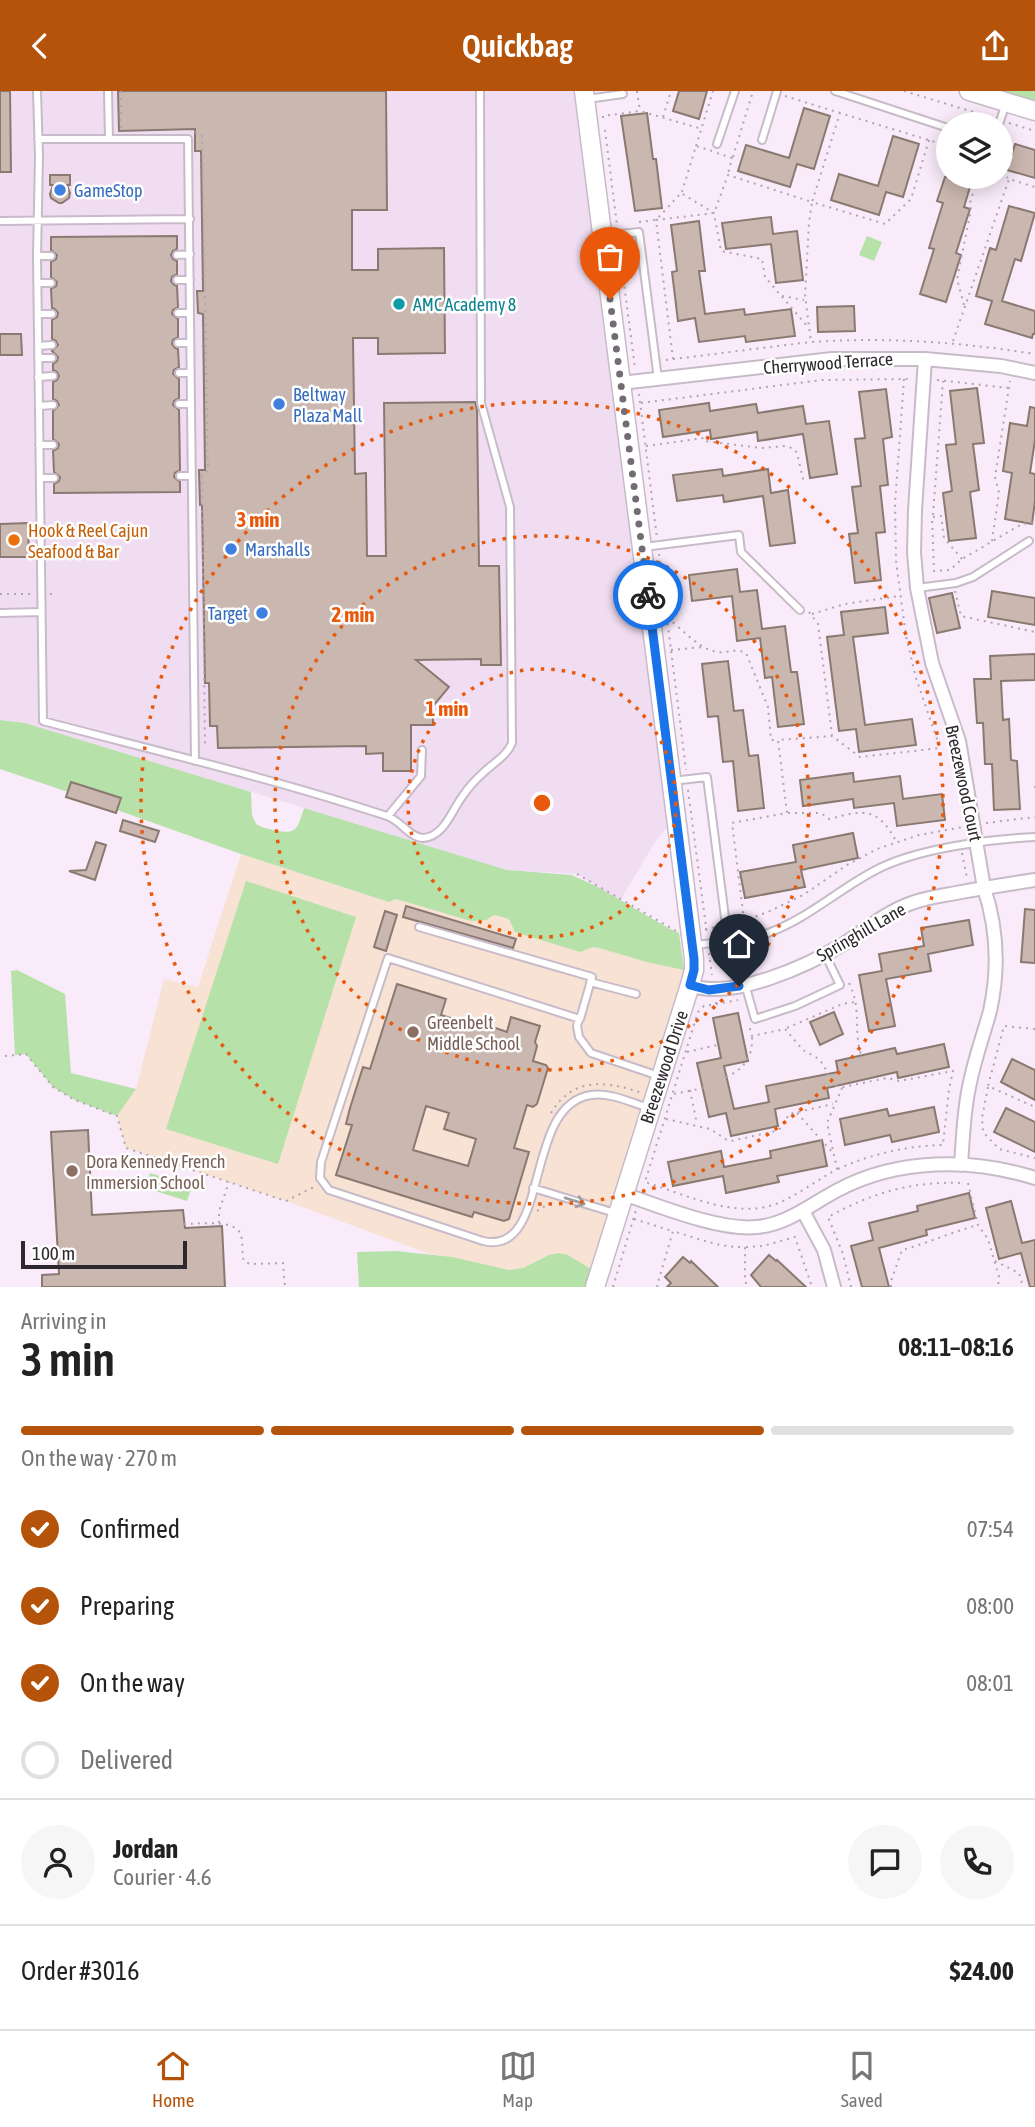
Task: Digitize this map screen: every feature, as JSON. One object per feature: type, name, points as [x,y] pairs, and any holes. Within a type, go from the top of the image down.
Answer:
[{"type":"street","points":[[970,91],[1035,111]]},
{"type":"street","name":"Breezewood Drive","points":[[584,95],[610,235],[700,937],[690,985],[661,1076],[657,1108],[632,1197],[595,1287]]},
{"type":"street","name":"Cherrywood Terrace","points":[[629,382],[832,359],[925,359],[1035,373]]},
{"type":"street","name":"Breezewood Court","points":[[925,359],[915,510],[917,588],[932,663],[958,741],[984,888],[990,905],[996,951],[990,1008],[968,1089],[961,1164]]},
{"type":"street","name":"Springhill Lane","points":[[690,985],[714,990],[789,971],[825,954],[880,918],[906,905],[929,898],[1035,880]]},
{"type":"street","points":[[632,1197],[716,1223],[740,1227],[771,1225],[803,1211],[839,1189],[868,1177],[903,1168],[961,1164],[1000,1168],[1035,1178]]},
{"type":"street","points":[[803,1211],[824,1251],[834,1287]]},
{"type":"lane","points":[[37,91],[43,720],[388,816],[424,838],[444,826],[475,780],[509,750],[512,743],[510,507],[481,403],[480,91]]},
{"type":"lane","points":[[108,91],[110,139]]},
{"type":"lane","points":[[718,144],[735,91]]},
{"type":"lane","points":[[835,91],[936,124]]},
{"type":"lane","points":[[762,140],[777,92]]},
{"type":"lane","points":[[584,95],[623,94]]},
{"type":"lane","points":[[1003,112],[1006,102]]},
{"type":"lane","points":[[38,139],[188,139],[195,761]]},
{"type":"lane","points":[[0,221],[190,219]]},
{"type":"lane","points":[[610,235],[639,232],[658,379]]},
{"type":"lane","points":[[177,254],[190,254]]},
{"type":"lane","points":[[37,256],[51,256]]},
{"type":"lane","points":[[177,280],[190,280]]},
{"type":"lane","points":[[37,283],[51,282]]},
{"type":"lane","points":[[178,313],[190,313]]},
{"type":"lane","points":[[38,314],[52,314]]},
{"type":"lane","points":[[178,343],[190,343]]},
{"type":"lane","points":[[38,346],[52,345]]},
{"type":"lane","points":[[38,358],[52,358]]},
{"type":"lane","points":[[179,373],[191,373]]},
{"type":"lane","points":[[38,377],[53,376]]},
{"type":"lane","points":[[179,404],[191,404]]},
{"type":"lane","points":[[39,406],[54,405]]},
{"type":"lane","points":[[180,444],[191,444]]},
{"type":"lane","points":[[39,445],[53,445]]},
{"type":"lane","points":[[180,476],[191,476]]},
{"type":"lane","points":[[40,478],[54,478]]},
{"type":"lane","points":[[650,546],[739,535],[741,552],[800,610]]},
{"type":"lane","points":[[917,588],[973,577],[1029,541]]},
{"type":"lane","points":[[0,613],[41,613]]},
{"type":"lane","points":[[388,816],[421,776],[422,751]]},
{"type":"lane","points":[[679,780],[707,777],[728,941]]},
{"type":"lane","points":[[700,937],[728,941],[755,936],[784,926],[891,863],[977,843],[1035,837]]},
{"type":"lane","points":[[419,927],[592,977],[577,1026],[579,1037],[590,1053],[661,1076]]},
{"type":"lane","points":[[745,984],[755,1019],[795,1006],[840,985],[825,954]]},
{"type":"lane","points":[[579,1019],[388,958],[321,1162],[322,1183],[334,1192],[490,1243],[505,1240],[513,1236],[524,1218],[553,1127],[559,1115],[575,1100],[596,1094],[657,1108]]},
{"type":"lane","points":[[590,982],[636,994]]},
{"type":"lane","points":[[533,1188],[626,1216]]},
{"type":"path","points":[[637,91],[639,111]]},
{"type":"path","points":[[663,117],[671,91]]},
{"type":"path","points":[[673,359],[656,220],[681,193],[713,91]]},
{"type":"path","points":[[753,91],[728,176],[715,208],[721,251],[762,259],[765,277],[810,329]]},
{"type":"path","points":[[904,91],[969,112]]},
{"type":"path","points":[[777,92],[936,142]]},
{"type":"path","points":[[702,129],[639,111],[603,116],[610,235],[635,369],[651,367],[673,359],[811,342],[891,339],[953,342],[1035,354]]},
{"type":"path","points":[[811,342],[806,300],[806,259],[812,202],[840,113]]},
{"type":"path","points":[[1013,125],[1035,131]]},
{"type":"path","points":[[728,176],[885,224],[911,199],[929,140]]},
{"type":"path","points":[[696,146],[733,158]]},
{"type":"path","points":[[1013,180],[1035,187]]},
{"type":"path","points":[[965,307],[957,279],[974,189]]},
{"type":"path","points":[[953,342],[1006,189]]},
{"type":"path","points":[[681,193],[715,213]]},
{"type":"path","points":[[630,223],[715,213]]},
{"type":"path","points":[[781,296],[806,300]]},
{"type":"path","points":[[991,542],[999,493],[995,477],[1012,368]]},
{"type":"path","points":[[640,403],[821,380],[860,378],[943,380],[1009,388]]},
{"type":"path","points":[[943,380],[933,517],[934,571],[950,570],[962,559],[1022,524],[1035,523]]},
{"type":"path","points":[[629,382],[640,403],[650,546],[671,650],[679,780],[700,937],[716,1004]]},
{"type":"path","points":[[645,446],[704,438],[705,441],[761,448],[786,446],[797,453],[804,483]]},
{"type":"path","points":[[933,517],[940,516],[944,538],[962,559]]},
{"type":"path","points":[[953,583],[961,616],[1035,632]]},
{"type":"path","points":[[0,594],[57,594]]},
{"type":"path","points":[[800,610],[812,614],[845,604],[900,596]]},
{"type":"path","points":[[812,614],[818,624],[832,736]]},
{"type":"path","points":[[667,620],[704,647],[718,652],[740,650],[746,653],[768,707],[771,740],[832,736],[860,757],[940,748]]},
{"type":"path","points":[[671,650],[704,647]]},
{"type":"path","points":[[778,740],[787,813]]},
{"type":"path","points":[[1035,786],[1035,793]]},
{"type":"path","points":[[744,920],[732,823],[787,813],[821,813],[829,819],[850,813],[874,815],[890,829],[896,842]]},
{"type":"path","points":[[577,874],[670,929],[700,937],[795,899],[862,856],[896,842],[974,825],[1035,817]]},
{"type":"path","points":[[961,846],[968,891]]},
{"type":"path","points":[[849,983],[857,1002],[856,1031],[861,1055]]},
{"type":"path","points":[[673,1094],[701,1008],[742,999]]},
{"type":"path","points":[[752,1036],[785,1029],[847,1002],[857,1002]]},
{"type":"path","points":[[726,1077],[748,1060],[752,1036],[748,1024]]},
{"type":"path","points":[[1035,1028],[1004,1026],[982,1118],[983,1132],[999,1149],[1035,1158]]},
{"type":"path","points":[[645,1182],[724,1206],[755,1208],[781,1201],[836,1169],[869,1156],[943,1145],[947,1098],[953,1071],[899,1081],[887,1078],[842,1088],[833,1084],[823,1064],[803,1050],[785,1029]]},
{"type":"path","points":[[686,1052],[717,1045]]},
{"type":"path","points":[[5,1056],[26,1054],[53,1087],[75,1100],[117,1116]]},
{"type":"path","points":[[549,1117],[563,1097],[586,1084],[598,1083],[620,1087],[657,1108],[710,1129],[727,1140],[776,1131],[781,1128],[786,1116],[835,1104]]},
{"type":"path","points":[[988,1086],[1035,1107]]},
{"type":"path","points":[[613,1287],[626,1216],[632,1197],[645,1182],[657,1108],[673,1094],[708,1087]]},
{"type":"path","points":[[836,1169],[827,1123],[842,1088]]},
{"type":"path","points":[[690,1090],[697,1125]]},
{"type":"path","points":[[797,1112],[834,1155]]},
{"type":"path","points":[[220,1224],[219,1211],[229,1182]]},
{"type":"path","points":[[851,1287],[843,1254],[828,1217],[885,1191],[925,1184],[962,1183]]},
{"type":"path","points":[[968,1183],[978,1225],[988,1239],[999,1277],[998,1287]]},
{"type":"path","points":[[626,1216],[733,1247],[763,1246],[795,1237],[812,1287]]},
{"type":"path","points":[[184,1224],[226,1224],[236,1228],[241,1233],[244,1261],[250,1264],[283,1263],[285,1287]]},
{"type":"path","points":[[891,1287],[902,1250],[978,1225]]},
{"type":"path","points":[[658,1287],[673,1231]]},
{"type":"path","points":[[745,1247],[745,1281],[748,1287]]},
{"type":"path","points":[[994,1260],[1019,1273],[1024,1272]]},
{"type":"path","points":[[1019,1273],[1023,1287]]},
{"type":"shaded area","points":[[0,91],[584,91],[676,817],[655,842],[620,901],[577,874],[507,870],[25,723],[0,720]]},
{"type":"shaded area","name":"Greenbelt Middle School","points":[[241,854],[389,902],[396,899],[471,921],[493,915],[509,919],[515,932],[694,970],[599,1274],[568,1255],[558,1253],[523,1268],[509,1270],[427,1253],[286,1201],[126,1148],[117,1116],[136,1089],[164,979],[198,987]]},
{"type":"green space","points":[[970,91],[1035,91],[1035,111]]},
{"type":"green space","points":[[867,236],[882,242],[874,261],[859,255]]},
{"type":"green space","points":[[0,720],[25,723],[251,792],[252,815],[256,824],[264,828],[292,831],[297,826],[304,808],[507,870],[571,875],[596,886],[679,933],[684,970],[599,948],[593,947],[580,952],[515,932],[509,919],[494,915],[486,920],[471,921],[396,899],[389,902],[117,810],[120,797],[71,782],[68,792],[0,769]]},
{"type":"green space","points":[[246,881],[356,917],[278,1164],[166,1129]]},
{"type":"green space","points":[[17,970],[65,994],[71,1073],[136,1089],[117,1116],[75,1100],[53,1087],[26,1054],[15,1055],[11,971]]},
{"type":"green space","points":[[150,1173],[192,1186],[187,1201],[146,1188]]},
{"type":"green space","points":[[396,1251],[452,1257],[509,1270],[523,1268],[558,1253],[568,1255],[599,1274],[595,1287],[359,1287],[357,1252]]},
{"type":"building","points":[[0,91],[10,91],[11,172],[0,172]]},
{"type":"building","name":"Beltway Plaza Mall","points":[[118,91],[386,91],[387,210],[352,210],[352,270],[378,270],[378,249],[444,248],[445,353],[378,354],[378,338],[353,338],[355,474],[366,473],[367,556],[386,556],[384,403],[475,402],[479,566],[499,566],[501,665],[481,665],[481,659],[416,660],[449,687],[433,706],[433,725],[411,725],[411,771],[383,771],[383,753],[366,754],[366,746],[218,748],[217,726],[210,726],[209,683],[205,683],[199,470],[205,470],[203,314],[198,313],[197,291],[203,291],[201,151],[195,151],[195,129],[119,131]]},
{"type":"building","points":[[679,91],[707,91],[699,119],[673,111]]},
{"type":"building","points":[[804,108],[830,116],[814,169],[797,164],[790,187],[738,171],[746,145],[789,158]]},
{"type":"building","points":[[647,113],[662,208],[635,211],[621,116]]},
{"type":"building","points":[[893,136],[919,144],[903,197],[886,192],[879,215],[831,200],[839,174],[878,186]]},
{"type":"building","points":[[1015,144],[1035,150],[1035,178],[1013,172]]},
{"type":"building","name":"GameStop","points":[[50,175],[70,175],[70,185],[67,185],[69,198],[62,203],[51,198],[53,185],[50,185]]},
{"type":"building","points":[[941,189],[969,189],[964,207],[970,209],[956,253],[961,255],[946,302],[920,294],[934,249],[929,248],[943,203],[937,201]]},
{"type":"building","points":[[1009,206],[1035,213],[1021,261],[1015,259],[1002,301],[1035,311],[1035,334],[1032,338],[985,324],[992,301],[976,296],[990,248],[996,250]]},
{"type":"building","points":[[771,217],[773,234],[797,231],[803,280],[776,283],[771,244],[726,249],[722,223]]},
{"type":"building","points":[[699,221],[705,271],[699,271],[705,314],[744,309],[745,315],[791,309],[795,336],[746,342],[745,336],[699,342],[695,318],[678,321],[672,272],[677,271],[671,225]]},
{"type":"building","points":[[177,236],[177,249],[171,255],[177,261],[177,274],[171,281],[177,286],[178,307],[172,314],[178,319],[178,337],[172,344],[178,349],[179,367],[173,374],[179,379],[179,398],[173,405],[179,410],[180,470],[174,477],[180,482],[180,492],[54,493],[54,484],[60,477],[54,472],[53,451],[59,444],[53,439],[53,411],[59,405],[53,399],[53,382],[59,376],[53,370],[53,364],[58,357],[52,351],[58,345],[52,339],[52,320],[58,313],[52,308],[51,289],[57,282],[51,277],[51,262],[57,255],[51,250],[51,237]]},
{"type":"building","points":[[854,306],[855,331],[818,332],[817,307]]},
{"type":"building","points":[[0,334],[21,334],[22,355],[0,355]]},
{"type":"building","points":[[977,388],[984,443],[973,444],[979,490],[970,492],[976,538],[949,541],[943,493],[952,491],[946,445],[956,444],[950,391]]},
{"type":"building","points":[[886,389],[892,437],[883,439],[888,485],[880,486],[885,532],[876,533],[881,580],[855,583],[849,534],[858,533],[852,487],[861,486],[855,439],[865,438],[859,392]]},
{"type":"building","points":[[709,403],[710,411],[756,404],[758,413],[803,406],[806,424],[829,421],[837,474],[810,478],[803,434],[758,441],[757,432],[711,439],[710,430],[663,437],[659,410]]},
{"type":"building","points":[[1030,407],[1035,408],[1035,440],[1030,473],[1035,474],[1032,524],[1005,519],[1012,473],[1003,471],[1010,423],[1027,426]]},
{"type":"building","points":[[722,469],[723,476],[768,469],[771,493],[788,490],[795,543],[770,546],[763,496],[724,502],[723,495],[677,501],[673,475]]},
{"type":"building","name":"Hook & Reel Cajun Seafood & Bar","points":[[28,523],[29,557],[0,557],[0,524]]},
{"type":"building","points":[[737,569],[740,592],[757,590],[762,629],[785,626],[791,672],[797,672],[804,724],[778,727],[772,677],[765,678],[760,638],[737,641],[732,596],[692,601],[689,575]]},
{"type":"building","points":[[992,591],[1035,598],[1035,625],[988,617]]},
{"type":"building","points":[[952,593],[960,628],[937,633],[929,598]]},
{"type":"building","points":[[885,607],[888,633],[853,637],[865,725],[912,719],[916,745],[859,752],[856,729],[839,731],[827,637],[844,635],[841,612]]},
{"type":"building","points":[[1035,654],[1035,680],[1001,681],[1003,720],[1009,719],[1011,760],[1017,761],[1020,809],[994,810],[992,764],[985,764],[983,723],[977,723],[974,679],[991,679],[990,656]]},
{"type":"building","points":[[728,661],[734,711],[743,710],[749,756],[758,755],[764,808],[738,811],[733,761],[723,762],[718,716],[708,717],[702,664]]},
{"type":"building","points":[[853,773],[854,782],[900,776],[903,799],[942,794],[945,820],[897,826],[894,803],[854,808],[853,799],[803,806],[800,780]]},
{"type":"building","points":[[71,782],[121,798],[116,813],[66,797]]},
{"type":"building","points":[[123,820],[159,831],[155,842],[120,831]]},
{"type":"building","points":[[853,833],[858,858],[801,870],[805,887],[745,898],[740,872],[796,862],[793,845]]},
{"type":"building","points":[[96,842],[106,845],[95,880],[69,871],[86,870]]},
{"type":"building","points":[[406,906],[516,939],[513,948],[403,917]]},
{"type":"building","points":[[1025,909],[1035,910],[1035,963],[1021,962]]},
{"type":"building","points":[[385,911],[397,915],[386,951],[374,947]]},
{"type":"building","points":[[969,920],[973,945],[928,954],[931,971],[886,979],[895,1026],[869,1031],[859,975],[882,971],[879,954],[924,946],[921,928]]},
{"type":"building","name":"Greenbelt Middle School","points":[[397,984],[446,999],[441,1015],[479,1027],[481,1023],[507,1032],[511,1017],[540,1026],[533,1061],[548,1068],[537,1104],[533,1107],[527,1105],[514,1148],[529,1152],[509,1219],[504,1221],[474,1212],[472,1217],[336,1175],[352,1125],[346,1124],[363,1067],[370,1069]],"holes":[[[426,1106],[449,1113],[444,1129],[476,1139],[468,1166],[413,1150]]]},
{"type":"building","points":[[834,1012],[843,1034],[820,1045],[810,1022]]},
{"type":"building","points":[[738,1013],[748,1061],[724,1066],[734,1109],[769,1102],[766,1086],[838,1072],[836,1061],[895,1048],[897,1054],[944,1044],[949,1067],[898,1078],[897,1072],[827,1088],[829,1098],[775,1109],[778,1126],[731,1136],[726,1113],[709,1117],[697,1063],[721,1058],[713,1018]]},
{"type":"building","points":[[1012,1059],[1035,1070],[1035,1100],[1001,1082]]},
{"type":"building","points":[[934,1107],[939,1132],[892,1142],[890,1135],[845,1145],[840,1119],[887,1109],[889,1116]]},
{"type":"building","points":[[1006,1108],[1035,1122],[1035,1152],[994,1132]]},
{"type":"building","name":"Dora Kennedy French Immersion School","points":[[88,1130],[92,1215],[183,1210],[185,1228],[222,1226],[225,1287],[42,1287],[42,1275],[59,1274],[51,1132]]},
{"type":"building","points":[[822,1140],[827,1166],[777,1176],[779,1182],[726,1193],[723,1176],[673,1186],[668,1162],[721,1151],[724,1167],[771,1158],[770,1151]]},
{"type":"building","points":[[969,1193],[975,1218],[926,1230],[927,1235],[879,1248],[889,1287],[862,1287],[851,1246],[873,1240],[869,1223],[918,1211],[917,1206]]},
{"type":"building","points":[[1011,1201],[1022,1243],[1035,1240],[1035,1287],[1030,1287],[1021,1253],[999,1259],[986,1208]]},
{"type":"building","points":[[769,1255],[806,1287],[761,1287],[751,1275]]},
{"type":"building","points":[[683,1257],[690,1263],[691,1261],[718,1287],[667,1287],[671,1283],[665,1277]]},
{"type":"way so far","points":[[610,299],[648,595]]},
{"type":"place","name":"GameStop","points":[[60,190]]},
{"type":"place","name":"AMC Academy 8","points":[[399,304]]},
{"type":"place","name":"Beltway Plaza Mall","points":[[279,404]]},
{"type":"place","name":"Hook & Reel Cajun Seafood & Bar","points":[[14,540]]},
{"type":"place","name":"Marshalls","points":[[231,549]]},
{"type":"place","name":"Target","points":[[262,613]]},
{"type":"place","name":"Greenbelt Middle School","points":[[413,1032]]},
{"type":"place","name":"Dora Kennedy French Immersion School","points":[[72,1171]]},
{"type":"route","points":[[648,595],[694,959],[690,985],[709,990],[739,986]]}]
